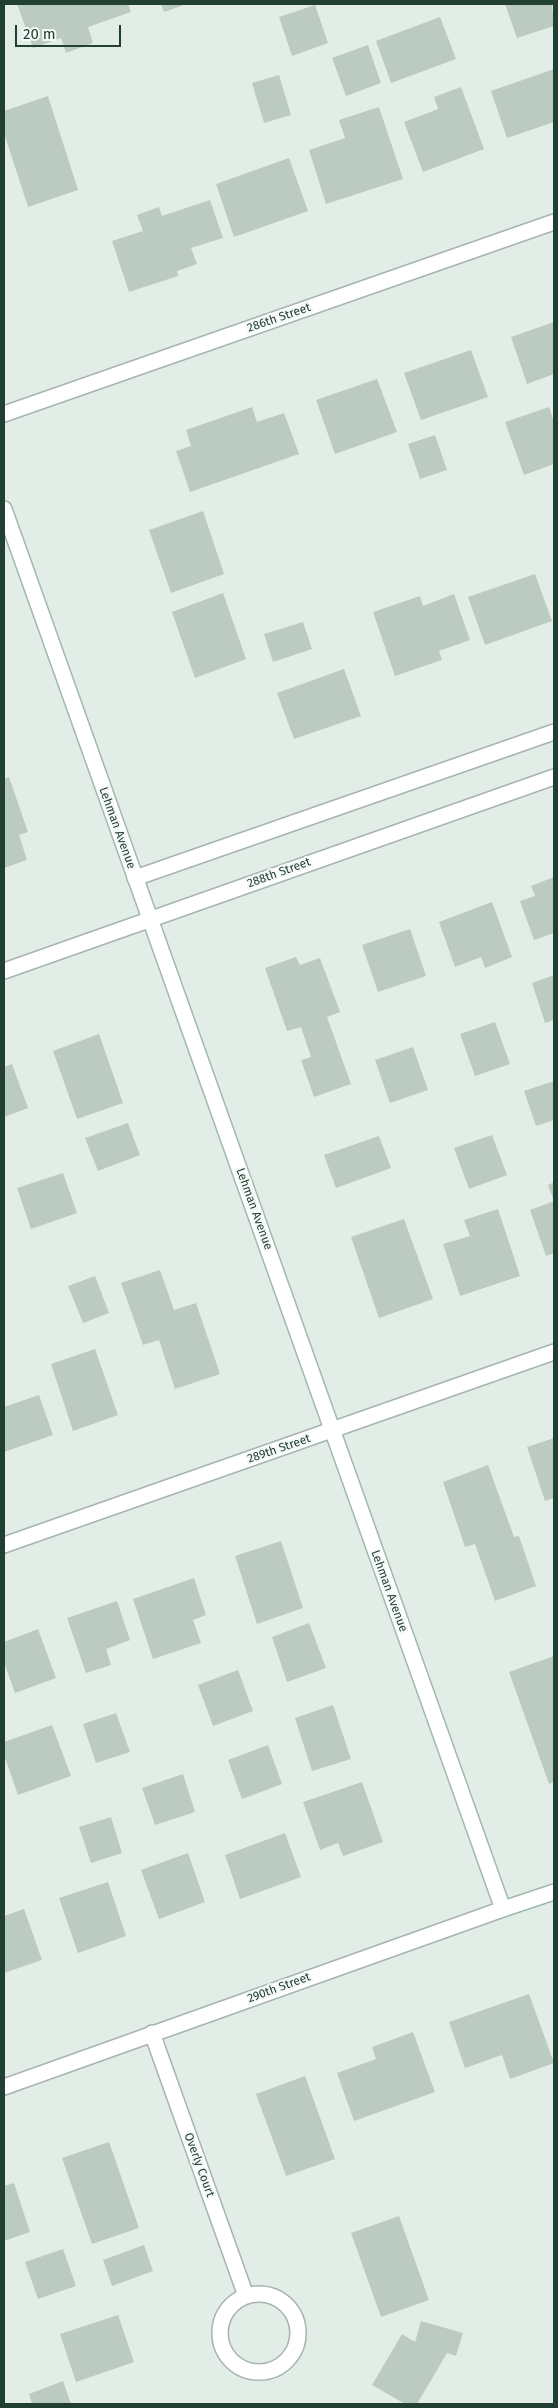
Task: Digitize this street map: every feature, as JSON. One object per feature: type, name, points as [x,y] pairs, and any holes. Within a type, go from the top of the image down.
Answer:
[{"type":"street","name":"286th Street","points":[[4,414],[554,222]]},
{"type":"street","name":"Lehman Avenue","points":[[4,509],[503,1909]]},
{"type":"street","points":[[135,878],[554,732]]},
{"type":"street","name":"288th Street","points":[[4,971],[554,777]]},
{"type":"street","name":"289th Street","points":[[4,1545],[554,1352]]},
{"type":"street","name":"290th Street","points":[[4,2087],[554,1892]]},
{"type":"street","name":"Overly Court","points":[[152,2033],[246,2296]]},
{"type":"street","points":[[258,2294],[282,2301],[291,2309],[297,2321],[299,2333],[297,2346],[291,2357],[271,2371],[245,2370],[233,2363],[225,2352],[220,2326],[226,2313],[234,2303],[246,2296],[258,2294]]},
{"type":"building","points":[[17,4],[128,4],[131,12],[88,27],[93,43],[66,53],[61,38],[33,48]]},
{"type":"building","points":[[161,4],[187,4],[164,12]]},
{"type":"building","points":[[505,4],[552,4],[554,26],[517,38]]},
{"type":"building","points":[[315,5],[328,43],[292,56],[279,17]]},
{"type":"building","points":[[440,17],[456,59],[391,83],[376,41]]},
{"type":"building","points":[[368,45],[381,83],[346,96],[332,58]]},
{"type":"building","points":[[554,69],[554,122],[507,138],[491,91]]},
{"type":"building","points":[[279,75],[291,115],[264,123],[252,83]]},
{"type":"building","points":[[461,87],[484,149],[423,172],[404,122],[438,109],[434,97]]},
{"type":"building","points":[[48,96],[78,190],[28,207],[4,133],[4,111]]},
{"type":"building","points":[[379,107],[403,179],[326,204],[309,150],[345,138],[339,120]]},
{"type":"building","points":[[289,158],[308,211],[234,237],[216,184]]},
{"type":"building","points":[[210,200],[223,238],[191,248],[197,264],[177,271],[178,276],[129,292],[112,241],[143,231],[137,215],[159,207],[162,216]]},
{"type":"building","points":[[554,322],[554,374],[527,384],[511,337]]},
{"type":"building","points":[[471,350],[488,397],[421,420],[404,373]]},
{"type":"building","points":[[377,379],[397,432],[335,454],[316,400]]},
{"type":"building","points":[[252,407],[257,422],[284,413],[299,454],[190,492],[176,451],[191,446],[186,430]]},
{"type":"building","points":[[549,407],[554,422],[554,464],[524,475],[505,422]]},
{"type":"building","points":[[435,435],[447,470],[420,479],[408,444]]},
{"type":"building","points":[[203,511],[224,574],[171,593],[149,530]]},
{"type":"building","points":[[535,574],[552,621],[485,645],[468,597]]},
{"type":"building","points":[[223,593],[246,659],[195,678],[172,612]]},
{"type":"building","points":[[454,594],[470,640],[439,651],[442,660],[395,676],[373,612],[420,596],[423,606]]},
{"type":"building","points":[[303,622],[312,649],[273,662],[264,634]]},
{"type":"building","points":[[344,669],[361,716],[294,739],[277,693]]},
{"type":"building","points":[[9,777],[28,832],[19,835],[27,860],[4,868],[4,779]]},
{"type":"building","points":[[554,877],[554,933],[534,940],[520,901],[535,896],[531,886]]},
{"type":"building","points":[[492,902],[512,957],[485,968],[481,957],[455,967],[439,922]]},
{"type":"building","points":[[410,929],[426,976],[378,992],[362,945]]},
{"type":"building","points":[[296,957],[300,965],[320,958],[340,1012],[327,1017],[351,1084],[314,1097],[301,1060],[311,1057],[301,1027],[287,1031],[265,968]]},
{"type":"building","points":[[554,975],[554,1020],[545,1023],[532,983]]},
{"type":"building","points":[[495,1022],[510,1064],[475,1076],[460,1034]]},
{"type":"building","points":[[99,1034],[123,1103],[77,1119],[53,1051]]},
{"type":"building","points":[[413,1047],[428,1090],[390,1103],[375,1060]]},
{"type":"building","points":[[12,1064],[28,1108],[4,1117],[4,1067]]},
{"type":"building","points":[[554,1081],[554,1120],[536,1126],[524,1091]]},
{"type":"building","points":[[128,1123],[140,1155],[98,1171],[85,1138]]},
{"type":"building","points":[[492,1135],[507,1175],[469,1189],[454,1148]]},
{"type":"building","points":[[379,1136],[391,1168],[336,1188],[324,1155]]},
{"type":"building","points":[[63,1173],[77,1213],[31,1229],[17,1188]]},
{"type":"building","points":[[554,1182],[554,1201],[548,1185]]},
{"type":"building","points":[[554,1201],[554,1253],[546,1256],[530,1210]]},
{"type":"building","points":[[498,1209],[520,1276],[460,1296],[443,1244],[470,1236],[464,1220]]},
{"type":"building","points":[[404,1219],[433,1299],[379,1318],[351,1237]]},
{"type":"building","points":[[160,1270],[174,1310],[196,1303],[220,1374],[175,1389],[159,1340],[143,1345],[121,1283]]},
{"type":"building","points":[[95,1276],[109,1313],[83,1323],[68,1286]]},
{"type":"building","points":[[95,1349],[118,1415],[73,1431],[51,1364]]},
{"type":"building","points":[[39,1395],[53,1435],[4,1452],[4,1407]]},
{"type":"building","points":[[554,1438],[554,1498],[545,1501],[527,1447]]},
{"type":"building","points":[[488,1465],[514,1537],[519,1536],[536,1586],[495,1601],[475,1544],[465,1547],[443,1482]]},
{"type":"building","points":[[281,1541],[303,1608],[257,1624],[235,1556]]},
{"type":"building","points":[[194,1578],[206,1615],[193,1620],[201,1643],[153,1659],[133,1599]]},
{"type":"building","points":[[117,1601],[130,1640],[106,1649],[111,1665],[86,1673],[67,1618]]},
{"type":"building","points":[[309,1623],[326,1668],[287,1682],[272,1637]]},
{"type":"building","points":[[38,1629],[56,1678],[15,1693],[4,1662],[4,1642]]},
{"type":"building","points":[[554,1656],[554,1782],[549,1784],[509,1672]]},
{"type":"building","points":[[238,1670],[253,1711],[213,1726],[198,1685]]},
{"type":"building","points":[[333,1705],[351,1759],[312,1771],[295,1718]]},
{"type":"building","points":[[116,1713],[130,1752],[96,1763],[83,1724]]},
{"type":"building","points":[[52,1725],[71,1776],[18,1795],[4,1755],[4,1742]]},
{"type":"building","points":[[268,1745],[282,1784],[242,1799],[228,1760]]},
{"type":"building","points":[[183,1774],[195,1812],[155,1825],[142,1788]]},
{"type":"building","points":[[362,1782],[383,1842],[343,1856],[338,1843],[320,1850],[303,1802]]},
{"type":"building","points":[[111,1817],[122,1853],[91,1863],[79,1827]]},
{"type":"building","points":[[285,1833],[301,1877],[240,1899],[225,1855]]},
{"type":"building","points":[[188,1853],[205,1902],[159,1919],[141,1870]]},
{"type":"building","points":[[108,1882],[126,1936],[78,1953],[59,1898]]},
{"type":"building","points":[[24,1909],[42,1960],[4,1973],[4,1916]]},
{"type":"building","points":[[529,1994],[554,2063],[510,2079],[502,2055],[465,2068],[449,2022]]},
{"type":"building","points":[[413,2032],[435,2092],[354,2121],[337,2073],[376,2059],[372,2047]]},
{"type":"building","points":[[305,2076],[335,2159],[286,2176],[256,2094]]},
{"type":"building","points":[[109,2142],[139,2228],[92,2244],[62,2158]]},
{"type":"building","points":[[14,2183],[30,2232],[4,2241],[4,2186]]},
{"type":"building","points":[[399,2216],[429,2300],[381,2317],[351,2233]]},
{"type":"building","points":[[144,2245],[153,2271],[112,2286],[103,2260]]},
{"type":"building","points":[[63,2249],[76,2286],[38,2299],[25,2262]]},
{"type":"building","points":[[118,2315],[134,2362],[76,2382],[60,2334]]},
{"type":"building","points":[[421,2321],[463,2333],[456,2356],[447,2353],[417,2404],[405,2404],[372,2385],[402,2334],[415,2342]]},
{"type":"building","points":[[63,2381],[71,2404],[32,2404],[29,2394]]}]
